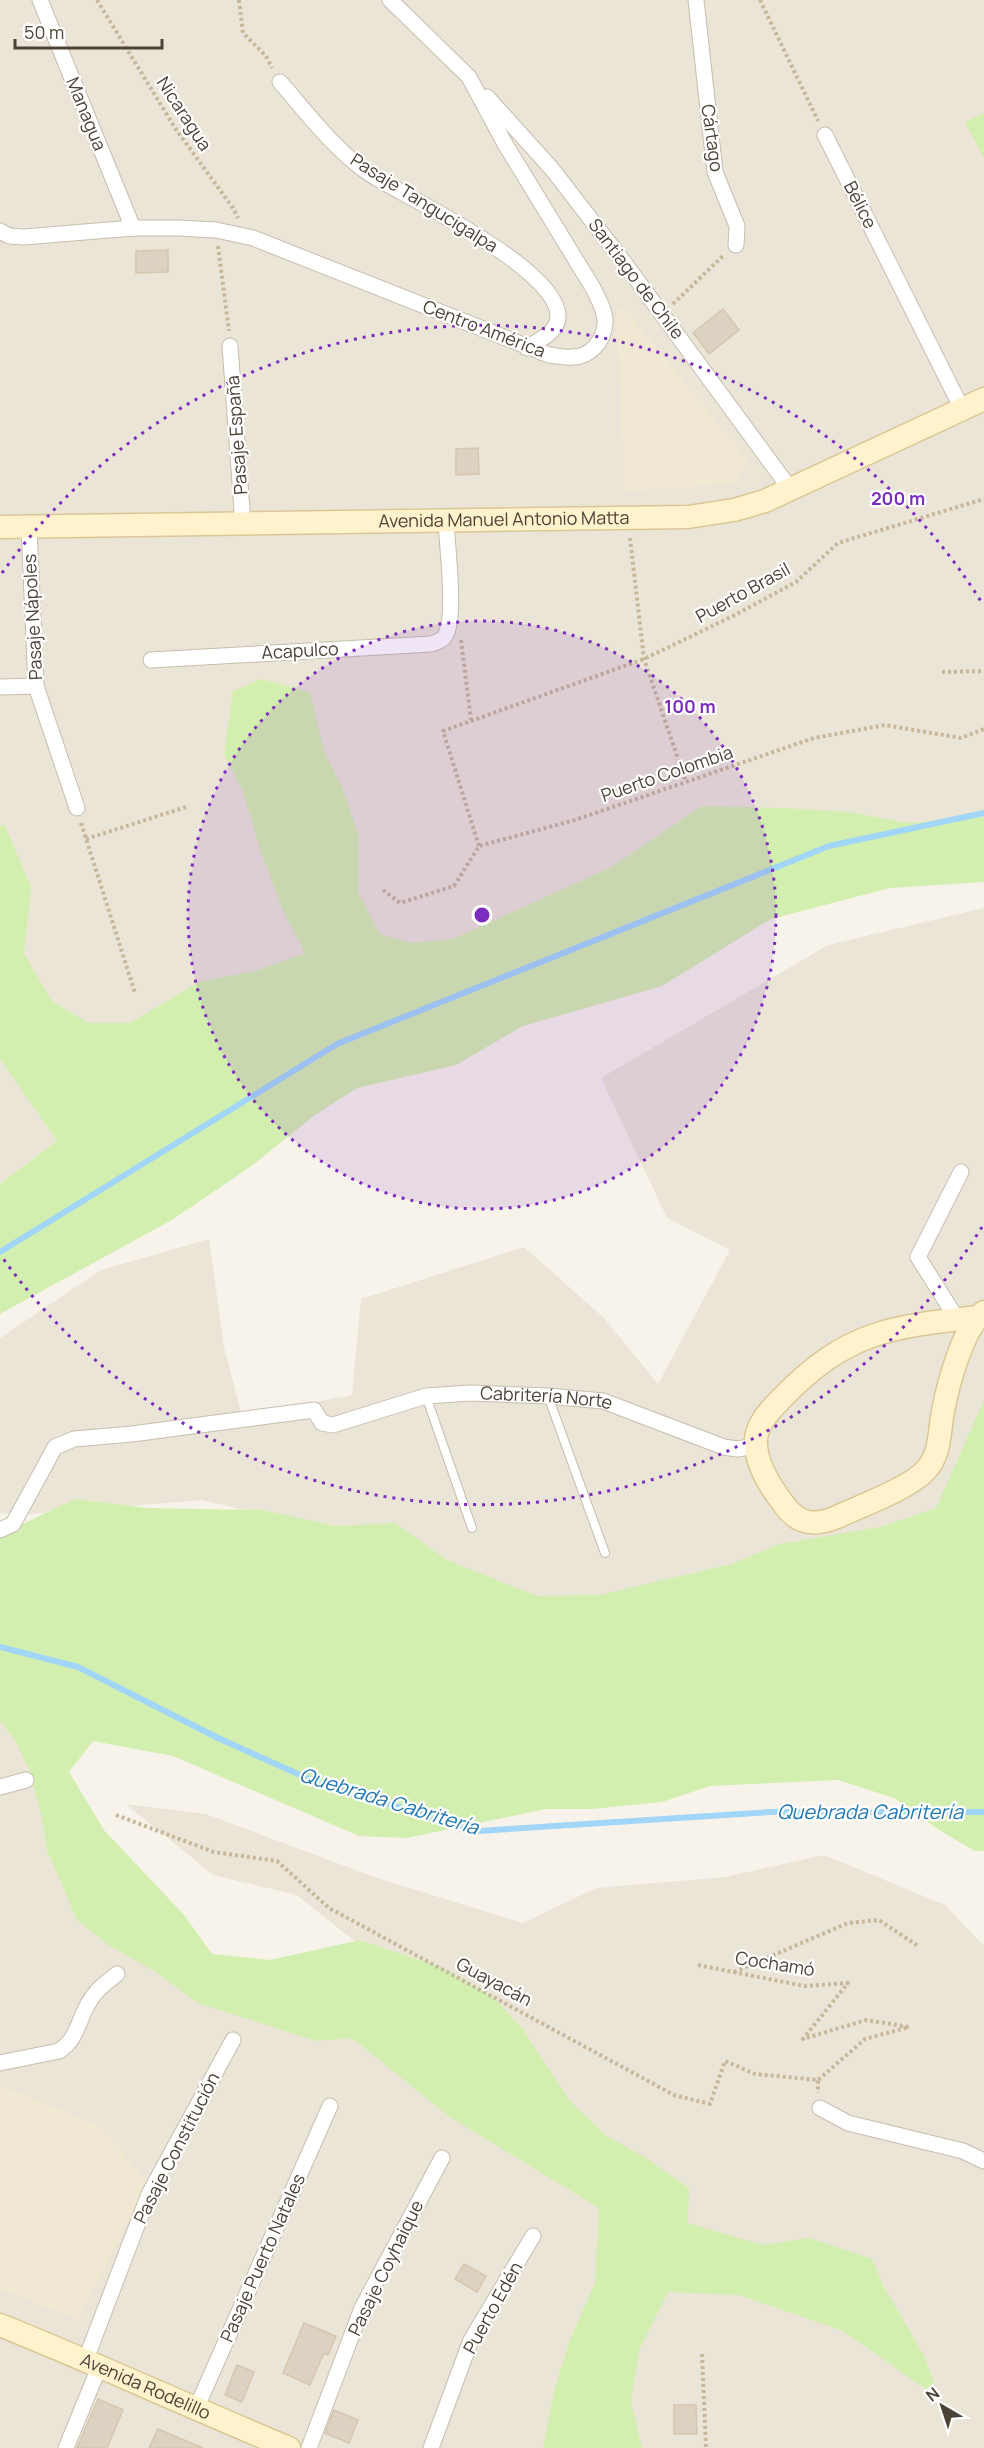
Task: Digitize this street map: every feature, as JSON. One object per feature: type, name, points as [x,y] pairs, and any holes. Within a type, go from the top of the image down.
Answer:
[{"type":"main road","name":"Avenida Manuel Antonio Matta","points":[[0,527],[688,517],[734,510],[765,501],[984,399]]},
{"type":"main road","points":[[973,1316],[948,1389],[940,1438],[934,1458],[925,1471],[911,1482],[830,1520],[813,1524],[801,1521],[777,1496],[760,1464],[756,1446],[756,1436],[771,1409],[820,1364],[842,1348],[867,1336],[912,1324],[973,1316]]},
{"type":"main road","name":"Avenida Rodelillo","points":[[0,2325],[93,2362],[289,2448]]},
{"type":"street","name":"Managua","points":[[40,0],[133,228]]},
{"type":"street","name":"Centro América","points":[[0,231],[9,236],[24,237],[133,228],[216,230],[253,238],[527,348],[565,357],[589,354],[600,341],[606,323],[593,288],[505,144],[469,77],[390,0]]},
{"type":"street","name":"Cártago","points":[[696,0],[715,172],[737,226],[736,245]]},
{"type":"street","name":"Santiago de Chile","points":[[469,77],[552,169],[791,490]]},
{"type":"street","name":"Pasaje Tangucigalpa","points":[[280,82],[336,146],[372,175],[487,240],[545,288],[558,312],[556,325],[547,335],[527,348]]},
{"type":"street","name":"Bélice","points":[[825,135],[962,410]]},
{"type":"street","name":"Pasaje España","points":[[230,345],[243,524]]},
{"type":"street","points":[[446,521],[450,610],[446,635]]},
{"type":"street","name":"Pasaje Nápoles","points":[[29,527],[36,686],[76,808]]},
{"type":"street","name":"Acapulco","points":[[151,660],[431,644],[441,641],[446,635]]},
{"type":"street","points":[[0,687],[36,686]]},
{"type":"street","points":[[961,1172],[918,1257],[973,1316]]},
{"type":"street","name":"Cabritería Norte","points":[[0,1530],[13,1524],[55,1447],[74,1439],[132,1434],[314,1410],[322,1423],[333,1425],[426,1396],[471,1393],[603,1401],[724,1447],[737,1449],[756,1446]]},
{"type":"street","points":[[0,1787],[26,1780]]},
{"type":"street","points":[[0,2063],[59,2051],[67,2046],[75,2036],[87,2005],[97,1990],[117,1974]]},
{"type":"street","name":"Pasaje Constitución","points":[[66,2448],[149,2194],[233,2040]]},
{"type":"street","name":"Pasaje Puerto Natales","points":[[196,2409],[330,2106]]},
{"type":"street","points":[[820,2108],[848,2123],[963,2151],[984,2161]]},
{"type":"street","name":"Pasaje Coyhaique","points":[[309,2448],[362,2308],[442,2158]]},
{"type":"street","name":"Puerto Edén","points":[[431,2448],[471,2340],[533,2236]]},
{"type":"lane","points":[[426,1396],[472,1528]]},
{"type":"lane","points":[[548,1396],[606,1553]]},
{"type":"path","name":"Nicaragua","points":[[97,0],[175,128],[253,238]]},
{"type":"path","points":[[239,0],[243,33],[266,56],[280,82]]},
{"type":"path","points":[[760,0],[825,135]]},
{"type":"path","points":[[216,230],[230,345]]},
{"type":"path","points":[[662,314],[736,245]]},
{"type":"path","name":"Puerto Brasil","points":[[479,846],[443,731],[644,659],[735,615],[796,582],[838,543],[983,500]]},
{"type":"path","points":[[627,517],[644,659],[686,782]]},
{"type":"path","points":[[446,635],[462,640],[471,720]]},
{"type":"path","points":[[942,672],[984,671]]},
{"type":"path","name":"Puerto Colombia","points":[[479,846],[575,820],[814,738],[885,725],[961,738],[984,729]]},
{"type":"path","points":[[86,839],[186,807]]},
{"type":"path","points":[[76,808],[135,993]]},
{"type":"path","points":[[383,890],[400,903],[454,886],[479,846]]},
{"type":"path","name":"Guayacán","points":[[116,1815],[214,1852],[277,1861],[329,1908],[674,2095],[710,2104],[725,2061],[755,2074],[818,2080]]},
{"type":"path","points":[[734,1972],[848,1923],[879,1920],[918,1946]]},
{"type":"path","name":"Cochamó","points":[[698,1965],[804,1986],[848,1983],[803,2039],[866,2020],[909,2027],[865,2039],[818,2080]]},
{"type":"path","points":[[818,2080],[820,2108]]},
{"type":"path","points":[[702,2354],[706,2448]]},
{"type":"shaded area","points":[[0,0],[984,0],[984,822],[614,872],[455,944],[313,956],[131,1028],[87,1028],[47,1004],[19,955],[0,830]]},
{"type":"shaded area","points":[[625,309],[749,461],[733,484],[625,491],[616,311]]},
{"type":"shaded area","points":[[984,908],[984,1414],[940,1512],[733,1569],[601,1600],[536,1602],[335,1531],[202,1500],[16,1515],[0,1513],[0,1338],[101,1270],[209,1239],[224,1347],[242,1416],[352,1395],[361,1299],[524,1247],[603,1317],[658,1384],[730,1250],[667,1218],[601,1078],[828,945]]},
{"type":"shaded area","points":[[0,1058],[57,1141],[0,1184]]},
{"type":"shaded area","points":[[0,1712],[20,1737],[82,1916],[353,2032],[605,2205],[601,2284],[548,2448],[0,2448]]},
{"type":"shaded area","points":[[126,1804],[206,1814],[377,1878],[523,1923],[596,1888],[725,1877],[824,1855],[945,1905],[984,1946],[984,2448],[636,2448],[625,2401],[633,2348],[664,2287],[763,2251],[682,2227],[602,2139],[297,1895],[213,1875]]},
{"type":"shaded area","points":[[0,2085],[98,2125],[148,2182],[78,2320],[0,2289]]},
{"type":"green space","points":[[984,113],[984,159],[965,122]]},
{"type":"green space","points":[[261,679],[310,692],[324,752],[342,787],[359,837],[358,892],[380,934],[411,943],[453,939],[611,867],[702,806],[848,812],[909,823],[984,817],[984,882],[890,888],[771,919],[662,986],[523,1026],[456,1065],[357,1088],[315,1115],[250,1167],[172,1220],[0,1314],[0,1184],[57,1141],[0,1059],[0,825],[5,826],[31,887],[24,954],[51,1000],[88,1023],[130,1023],[199,982],[255,971],[305,953],[284,913],[260,850],[243,792],[224,754],[233,691]]},
{"type":"green space","points":[[984,1400],[984,1851],[975,1851],[939,1830],[894,1798],[838,1780],[710,1786],[662,1802],[592,1809],[546,1809],[407,1838],[359,1836],[173,1756],[93,1741],[69,1772],[104,1830],[185,1916],[212,1954],[270,1960],[360,1940],[443,1968],[494,1998],[522,2028],[569,2100],[605,2135],[646,2158],[689,2188],[688,2223],[763,2245],[809,2238],[872,2259],[884,2287],[923,2354],[941,2400],[843,2331],[739,2295],[668,2292],[639,2350],[631,2401],[642,2448],[543,2448],[555,2387],[571,2337],[595,2283],[599,2208],[450,2117],[352,2038],[316,2041],[198,2003],[154,1971],[110,1946],[77,1920],[47,1850],[41,1813],[29,1770],[15,1740],[0,1721],[0,1535],[75,1499],[148,1508],[262,1510],[336,1526],[395,1523],[447,1560],[537,1596],[600,1595],[731,1564],[780,1544],[880,1527],[936,1508]]},
{"type":"building","points":[[168,250],[168,272],[136,273],[136,251]]},
{"type":"building","points":[[723,309],[739,330],[709,354],[693,333]]},
{"type":"building","points":[[478,448],[479,474],[456,475],[456,449]]},
{"type":"building","points":[[464,2264],[486,2276],[477,2292],[455,2279]]},
{"type":"building","points":[[304,2323],[336,2336],[328,2355],[324,2353],[310,2385],[283,2373]]},
{"type":"building","points":[[237,2365],[254,2372],[242,2402],[225,2395]]},
{"type":"building","points":[[98,2399],[123,2410],[107,2448],[77,2448]]},
{"type":"building","points":[[674,2405],[696,2405],[697,2434],[674,2434]]},
{"type":"building","points":[[334,2410],[358,2420],[349,2443],[325,2433]]},
{"type":"building","points":[[158,2429],[203,2448],[149,2448]]},
{"type":"waterway","points":[[0,1252],[337,1044],[829,846],[984,813]]},
{"type":"waterway","name":"Quebrada Cabritería","points":[[0,1647],[78,1667],[218,1738],[318,1783],[479,1831],[770,1812],[984,1812]]}]
